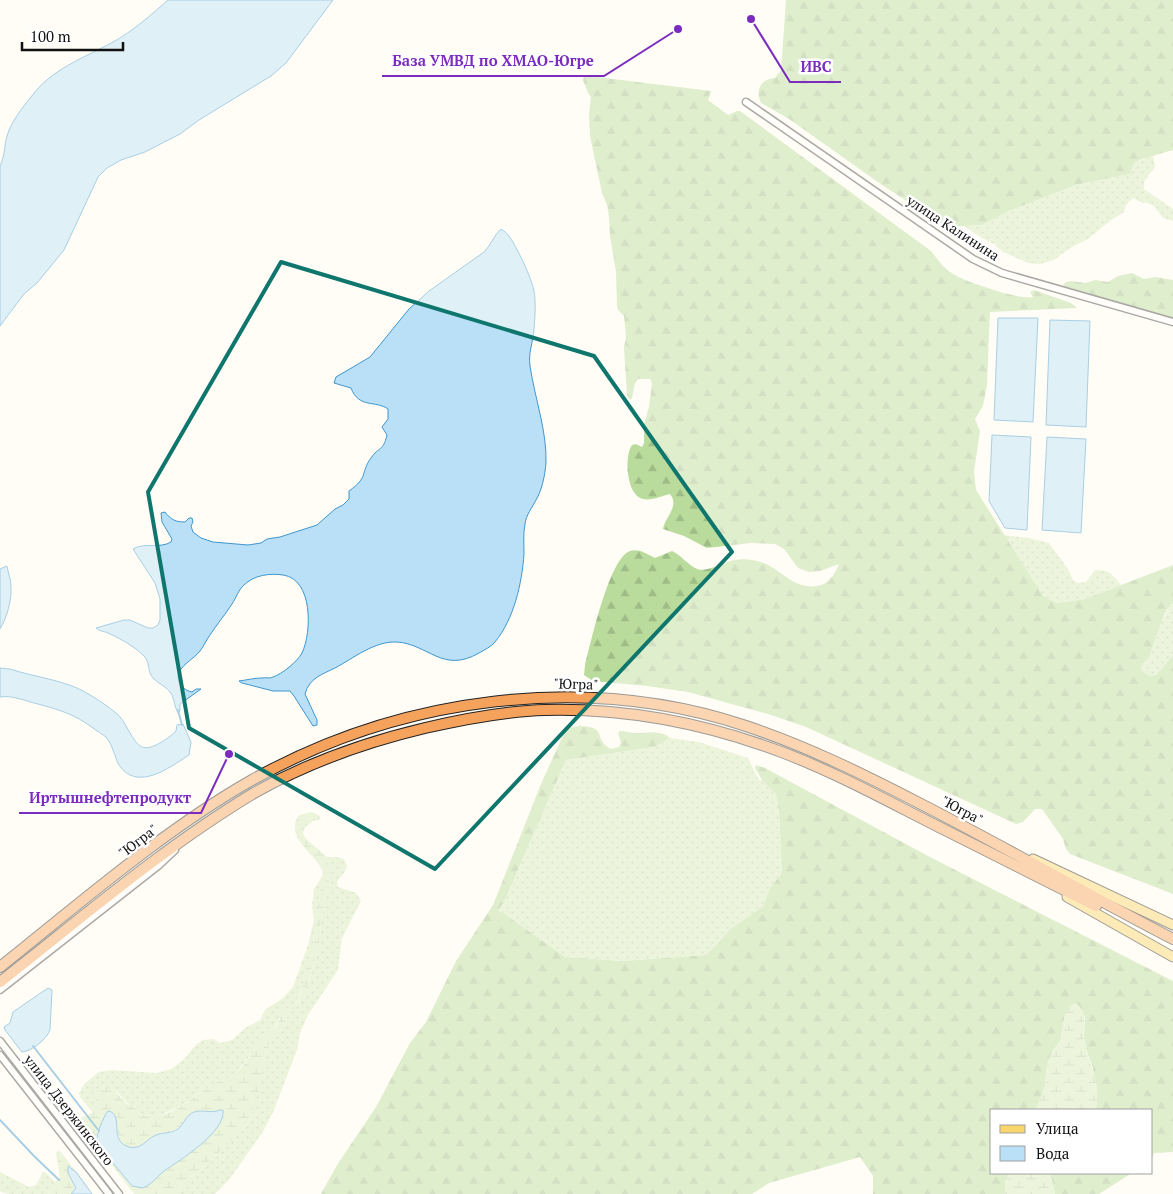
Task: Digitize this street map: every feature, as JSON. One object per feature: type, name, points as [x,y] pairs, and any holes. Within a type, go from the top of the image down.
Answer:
[{"type":"highway","name":"\"Югра\"","points":[[0,967],[169,835],[222,798],[281,764],[367,730],[441,710],[488,702],[542,697],[594,698],[657,705],[717,718],[769,734],[824,756],[964,826],[1173,939]]},
{"type":"highway","name":"\"Югра\"","points":[[0,984],[194,833],[257,792],[289,775],[367,744],[418,730],[468,719],[518,712],[562,710],[657,718],[739,737],[787,754],[823,770],[1173,944]]},
{"type":"main road","points":[[964,826],[1173,925]]},
{"type":"main road","points":[[957,836],[1173,957]]},
{"type":"street","name":"улица Калинина","points":[[746,102],[973,259],[988,267],[1002,273],[1173,322]]},
{"type":"street","name":"улица Дзержинского","points":[[0,1041],[119,1194]]},
{"type":"street","name":"улица Дзержинского","points":[[0,1055],[109,1194]]},
{"type":"highlighted area","points":[[281,262],[594,356],[732,552],[435,869],[189,728],[148,492]]},
{"type":"green space","points":[[786,0],[1173,0],[1173,150],[1134,163],[1130,174],[1076,185],[1009,211],[982,225],[947,227],[882,185],[789,119],[761,103],[759,99],[760,86],[762,83],[775,78],[781,70]]},
{"type":"green space","points":[[589,76],[711,91],[708,100],[728,115],[740,111],[931,251],[951,273],[1007,294],[1033,297],[1030,292],[1034,290],[1071,303],[1077,308],[990,312],[987,385],[983,406],[975,419],[980,431],[974,472],[976,490],[1043,596],[1057,603],[1085,599],[1173,565],[1173,601],[1165,613],[1149,656],[1141,666],[1142,671],[1149,676],[1156,675],[1173,655],[1173,894],[1070,854],[1066,849],[1063,839],[1042,809],[1035,809],[1023,822],[1016,824],[806,727],[768,714],[688,692],[593,681],[584,675],[596,621],[608,584],[622,557],[630,551],[640,551],[655,558],[672,551],[701,570],[734,560],[754,560],[765,563],[792,581],[807,586],[821,585],[828,581],[839,564],[820,571],[809,572],[798,568],[784,549],[775,544],[751,543],[707,548],[684,536],[663,529],[673,507],[673,498],[670,494],[653,499],[643,499],[637,496],[633,490],[627,466],[629,450],[632,445],[636,444],[642,447],[644,443],[644,424],[649,407],[652,383],[650,379],[638,379],[635,383],[632,398],[630,400],[627,396],[624,316],[617,306],[616,272],[609,216],[590,136],[589,114],[591,97],[583,80],[584,77]]},
{"type":"green space","points":[[1153,155],[1155,167],[1144,182],[1144,189],[1173,209],[1173,221],[1163,218],[1154,206],[1133,198],[1126,205],[1124,212],[1088,239],[1070,248],[1054,260],[1040,264],[1028,263],[1003,252],[994,244],[964,226],[982,225],[1009,211],[1076,185],[1130,174],[1134,163]]},
{"type":"green space","points":[[1132,273],[1144,279],[1155,277],[1173,280],[1173,319],[1063,285],[1071,281],[1086,283],[1095,280],[1108,282],[1118,276]]},
{"type":"green space","points":[[1003,535],[1049,543],[1068,569],[1073,580],[1078,583],[1086,582],[1095,570],[1100,570],[1110,573],[1121,585],[1085,599],[1057,603],[1043,596]]},
{"type":"green space","points":[[1173,601],[1173,655],[1156,675],[1149,676],[1142,671],[1141,666]]},
{"type":"green space","points":[[571,727],[589,727],[598,731],[602,741],[611,749],[619,747],[621,743],[618,733],[620,731],[657,733],[670,738],[654,747],[566,760],[504,902],[499,909],[500,913],[505,914],[565,957],[623,961],[706,955],[732,928],[763,906],[770,888],[782,873],[779,811],[776,794],[762,780],[755,768],[756,765],[765,768],[930,857],[1173,981],[1173,1152],[1154,1153],[1153,1156],[1153,1109],[1095,1109],[1097,1103],[1093,1068],[1086,1049],[1084,1036],[1085,1016],[1065,1014],[1060,1041],[1052,1052],[1047,1065],[1045,1086],[1036,1109],[990,1109],[990,1174],[1006,1174],[1005,1194],[873,1194],[873,1176],[860,1157],[769,1183],[752,1194],[321,1194],[337,1165],[376,1107],[410,1043],[426,1022],[456,961],[493,905],[541,784],[565,731]]},
{"type":"green space","points":[[670,738],[699,742],[748,758],[759,780],[762,780],[776,794],[779,811],[782,873],[770,888],[763,906],[732,928],[706,955],[623,961],[565,957],[505,914],[500,913],[499,909],[504,902],[566,760],[654,747]]},
{"type":"green space","points":[[312,812],[321,819],[313,821],[305,827],[303,833],[305,838],[327,857],[330,867],[330,878],[321,920],[317,954],[304,994],[295,1008],[290,1011],[282,1028],[266,1050],[259,1090],[252,1114],[247,1125],[203,1168],[184,1181],[177,1194],[134,1194],[81,1125],[80,1118],[92,1113],[96,1098],[104,1088],[112,1089],[126,1103],[141,1109],[141,1114],[160,1115],[178,1108],[212,1085],[235,1074],[259,1044],[275,1028],[283,1011],[298,1000],[313,945],[323,872],[302,845],[295,831],[295,823],[299,815]],"holes":[[[195,1111],[215,1112],[219,1123],[212,1131],[194,1149],[161,1173],[148,1186],[96,1137],[104,1118],[115,1116],[120,1140],[127,1147],[133,1148],[142,1145],[154,1136],[175,1130]]]},
{"type":"green space","points":[[327,857],[344,859],[347,866],[337,882],[338,887],[356,893],[361,901],[342,938],[338,970],[308,1015],[300,1033],[297,1050],[274,1110],[264,1130],[229,1180],[215,1194],[177,1194],[184,1181],[203,1168],[247,1125],[252,1114],[266,1050],[282,1028],[290,1011],[299,1003],[317,954],[321,920],[330,878],[330,867]]},
{"type":"green space","points":[[323,875],[313,945],[305,980],[297,1001],[294,1005],[283,1011],[274,1029],[236,1073],[230,1078],[210,1086],[181,1106],[153,1117],[141,1114],[137,1107],[130,1106],[118,1093],[104,1088],[96,1098],[93,1113],[79,1093],[85,1083],[99,1072],[112,1070],[156,1073],[171,1069],[203,1040],[213,1039],[220,1043],[232,1040],[245,1028],[260,1020],[265,1010],[283,998],[293,987],[308,945],[314,920],[312,906],[314,889]]},
{"type":"green space","points":[[1075,1003],[1084,1014],[1084,1038],[1098,1092],[1095,1109],[1036,1109],[1045,1086],[1047,1065],[1052,1052],[1060,1041],[1065,1014],[1069,1007]]},
{"type":"green space","points":[[60,1151],[94,1194],[69,1166],[69,1173],[75,1191],[71,1194],[48,1194],[55,1182],[60,1178],[56,1153]]},
{"type":"green space","points":[[0,1172],[29,1187],[36,1185],[43,1172],[55,1182],[48,1194],[7,1194],[0,1191]]},
{"type":"green space","points":[[1006,1174],[1050,1174],[1055,1194],[1005,1194]]},
{"type":"green space","points":[[1050,1174],[1130,1174],[1099,1194],[1055,1194]]},
{"type":"water","points":[[168,0],[333,0],[286,63],[271,76],[199,120],[180,134],[145,152],[121,160],[107,168],[98,177],[64,250],[37,283],[24,294],[0,326],[0,166],[11,126],[17,115],[39,87],[48,79],[69,65],[128,33]]},
{"type":"water","points":[[501,229],[508,235],[516,248],[533,286],[535,320],[530,361],[546,451],[544,477],[540,492],[526,521],[523,565],[519,589],[512,612],[502,633],[493,644],[466,659],[445,659],[408,644],[397,642],[389,642],[372,647],[321,675],[310,684],[305,694],[317,720],[317,725],[313,726],[290,691],[273,691],[239,681],[270,678],[281,673],[300,656],[305,644],[308,608],[300,586],[293,579],[283,575],[262,576],[252,579],[242,587],[200,651],[179,672],[179,682],[182,687],[192,692],[196,689],[201,689],[180,704],[180,711],[178,713],[170,692],[150,673],[145,657],[123,641],[96,628],[124,620],[130,620],[148,628],[158,625],[160,620],[160,599],[155,583],[133,549],[171,542],[172,539],[162,522],[161,513],[165,512],[172,519],[179,522],[185,522],[192,518],[191,526],[193,532],[201,538],[213,542],[248,545],[261,543],[267,539],[280,537],[317,525],[335,509],[343,505],[349,499],[349,491],[362,478],[371,458],[384,444],[387,435],[382,427],[388,419],[388,409],[358,399],[351,388],[334,383],[336,377],[370,357],[409,309],[429,291],[484,252]]},
{"type":"water","points":[[998,318],[1038,318],[1033,422],[994,420]]},
{"type":"water","points":[[1050,320],[1090,321],[1086,427],[1046,425]]},
{"type":"water","points":[[992,435],[1031,437],[1027,530],[1005,528],[989,501]]},
{"type":"water","points":[[1047,437],[1086,439],[1081,533],[1042,530]]},
{"type":"water","points":[[7,566],[11,583],[11,597],[7,614],[0,629],[0,569]]},
{"type":"water","points":[[0,668],[61,682],[87,693],[120,716],[135,741],[142,747],[146,748],[160,743],[176,731],[177,725],[183,724],[191,742],[189,755],[153,775],[135,777],[126,773],[119,765],[106,737],[79,719],[60,711],[19,699],[0,697]]},
{"type":"water","points":[[48,988],[52,990],[50,1030],[38,1044],[30,1050],[22,1052],[4,1027],[10,1023],[13,1012]]},
{"type":"water","points":[[223,1110],[222,1118],[210,1136],[201,1145],[143,1188],[132,1186],[97,1144],[100,1127],[108,1111],[112,1112],[116,1118],[119,1140],[124,1145],[134,1148],[156,1135],[173,1132],[178,1129],[189,1115],[194,1112]]},
{"type":"water","points":[[68,1166],[76,1172],[92,1194],[71,1194],[76,1188],[68,1173]]},
{"type":"waterway","points":[[178,710],[182,725]]},
{"type":"waterway","points":[[33,1046],[99,1131]]},
{"type":"waterway","points":[[0,1120],[59,1180]]},
{"type":"place","name":"ИВС","points":[[751,19]]},
{"type":"place","name":"База УМВД по ХМАО-Югре","points":[[678,29]]},
{"type":"place","name":"Иртышнефтепродукт","points":[[229,754]]}]
